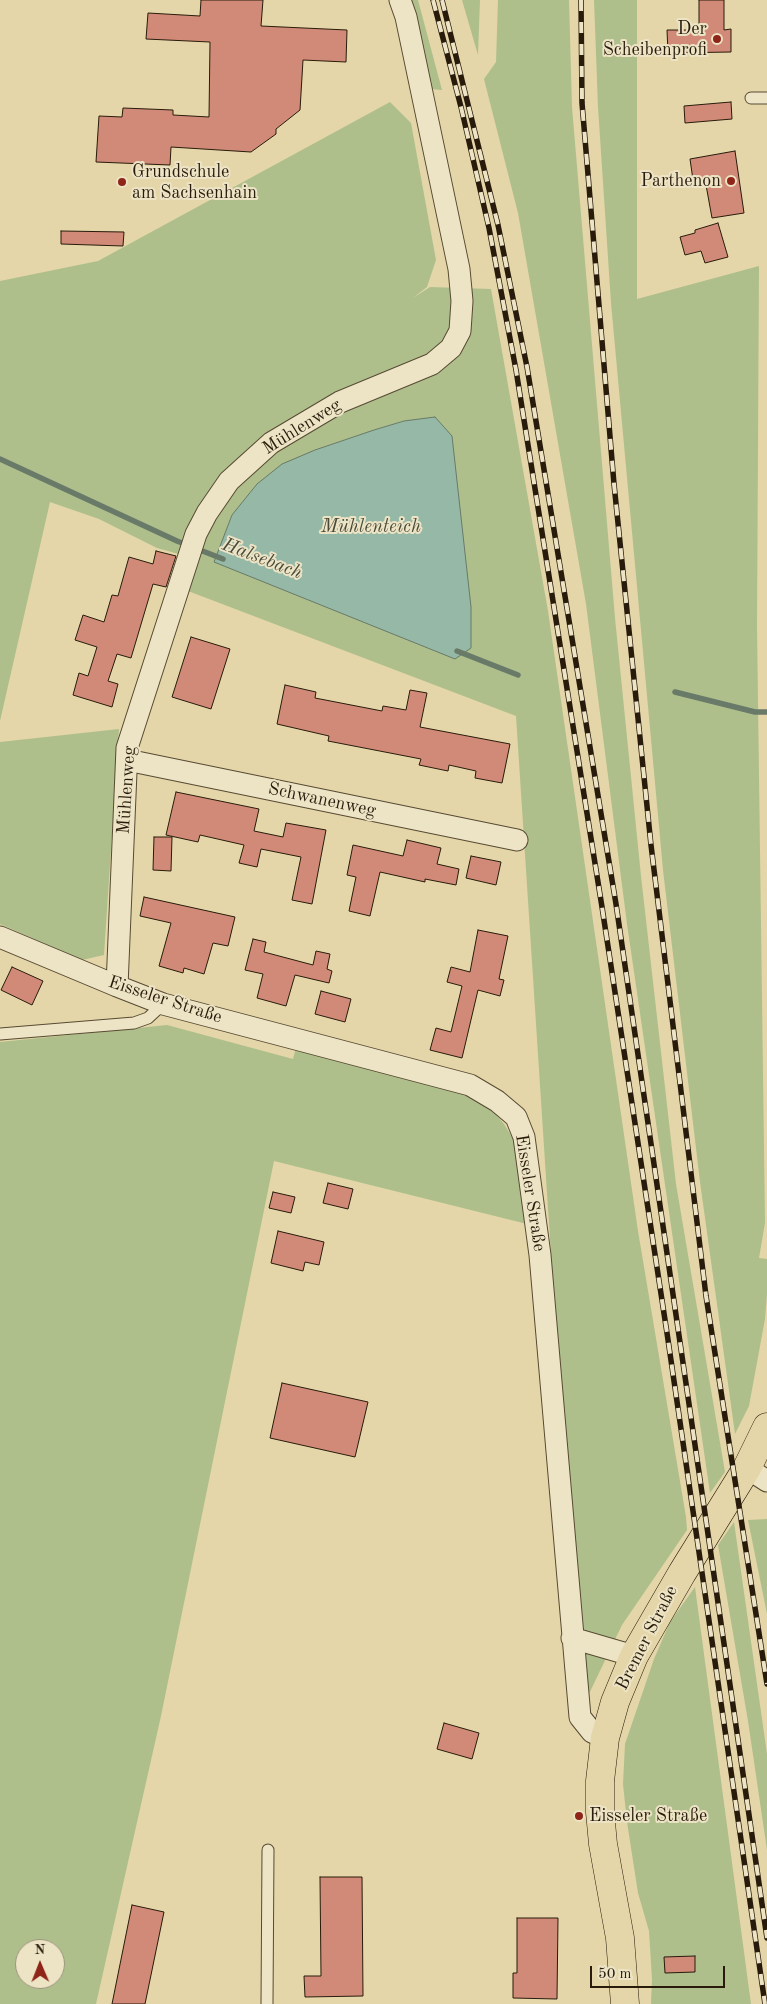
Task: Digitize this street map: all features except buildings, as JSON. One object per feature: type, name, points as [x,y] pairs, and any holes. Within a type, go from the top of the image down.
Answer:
[{"type":"main road","name":"Bremer Straße","points":[[626,2004],[620,1938],[603,1844],[601,1820],[600,1781],[605,1738],[614,1702],[634,1656],[682,1573],[757,1474],[767,1427]]},
{"type":"street","name":"Mühlenweg","points":[[117,986],[127,748],[196,534],[207,513],[229,481],[271,443],[340,402],[432,364],[451,348],[460,331],[462,301],[459,269],[406,17],[400,0]]},
{"type":"street","name":"Schwanenweg","points":[[127,760],[517,840]]},
{"type":"street","name":"Eisseler Straße","points":[[0,937],[163,1004],[470,1084],[497,1101],[516,1118],[524,1137],[540,1255],[580,1717],[592,1732],[605,1738]]},
{"type":"street","points":[[572,1638],[634,1656]]},
{"type":"lane","points":[[751,98],[767,98]]},
{"type":"lane","points":[[0,1034],[134,1023],[148,1018],[163,1004]]},
{"type":"lane","points":[[267,2004],[268,1850]]},
{"type":"shaded area","points":[[407,0],[418,0],[442,90],[431,89]]},
{"type":"shaded area","points":[[462,0],[480,0],[478,55]]},
{"type":"shaded area","points":[[498,0],[569,0],[572,107],[615,618],[641,876],[676,1184],[725,1472],[710,1493],[627,924],[586,604],[518,213],[484,79],[496,62]]},
{"type":"shaded area","points":[[594,0],[637,0],[637,299],[759,266],[757,626],[765,1223],[759,1258],[767,1259],[767,1294],[765,1319],[749,1406],[735,1434],[700,1182],[663,870],[611,303],[598,107]]},
{"type":"shaded area","points":[[390,102],[411,123],[436,260],[427,287],[413,298],[430,287],[491,289],[548,611],[638,1231],[687,1530],[622,1625],[587,1698],[563,1439],[516,716],[188,591],[193,558],[157,548],[99,519],[50,502],[0,721],[0,281],[98,261]],"holes":[[[404,421],[234,568],[215,562],[232,515],[315,450]]]},
{"type":"shaded area","points":[[119,729],[104,955],[82,960],[0,924],[0,742]]},
{"type":"shaded area","points":[[167,1025],[293,1059],[296,1048],[467,1093],[494,1112],[515,1142],[527,1224],[274,1161],[161,1716],[96,2004],[0,2004],[0,1042]]},
{"type":"shaded area","points":[[767,1519],[767,1614],[748,1520]]},
{"type":"shaded area","points":[[734,1522],[767,1754],[767,1850],[748,1721],[718,1545]]},
{"type":"shaded area","points":[[695,1587],[751,2004],[651,2004],[652,1979],[649,1931],[638,1893],[623,1784],[625,1744],[654,1659],[670,1622]]},
{"type":"water","name":"Mühlenteich","points":[[435,417],[452,436],[471,607],[471,648],[455,659],[214,562],[232,515],[257,484],[282,464],[315,450],[374,430],[404,421]]},
{"type":"waterway","name":"Halsebach","points":[[0,459],[177,541],[223,559]]},
{"type":"waterway","name":"Halsebach","points":[[457,651],[518,675]]},
{"type":"waterway","name":"Halsebach","points":[[675,692],[755,712],[767,712]]},
{"type":"railway","points":[[433,0],[461,107],[489,228],[516,370],[602,907],[667,1333],[765,2004]]},
{"type":"railway","points":[[442,0],[498,225],[527,367],[616,904],[767,1938]]},
{"type":"railway","points":[[581,0],[582,103],[614,484],[651,845],[706,1296],[767,1684]]},
{"type":"place","name":"Der Scheibenprofi","points":[[717,39]]},
{"type":"place","name":"Parthenon","points":[[731,181]]},
{"type":"place","name":"Grundschule am Sachsenhain","points":[[122,182]]},
{"type":"place","name":"Eisseler Straße","points":[[579,1816]]}]
